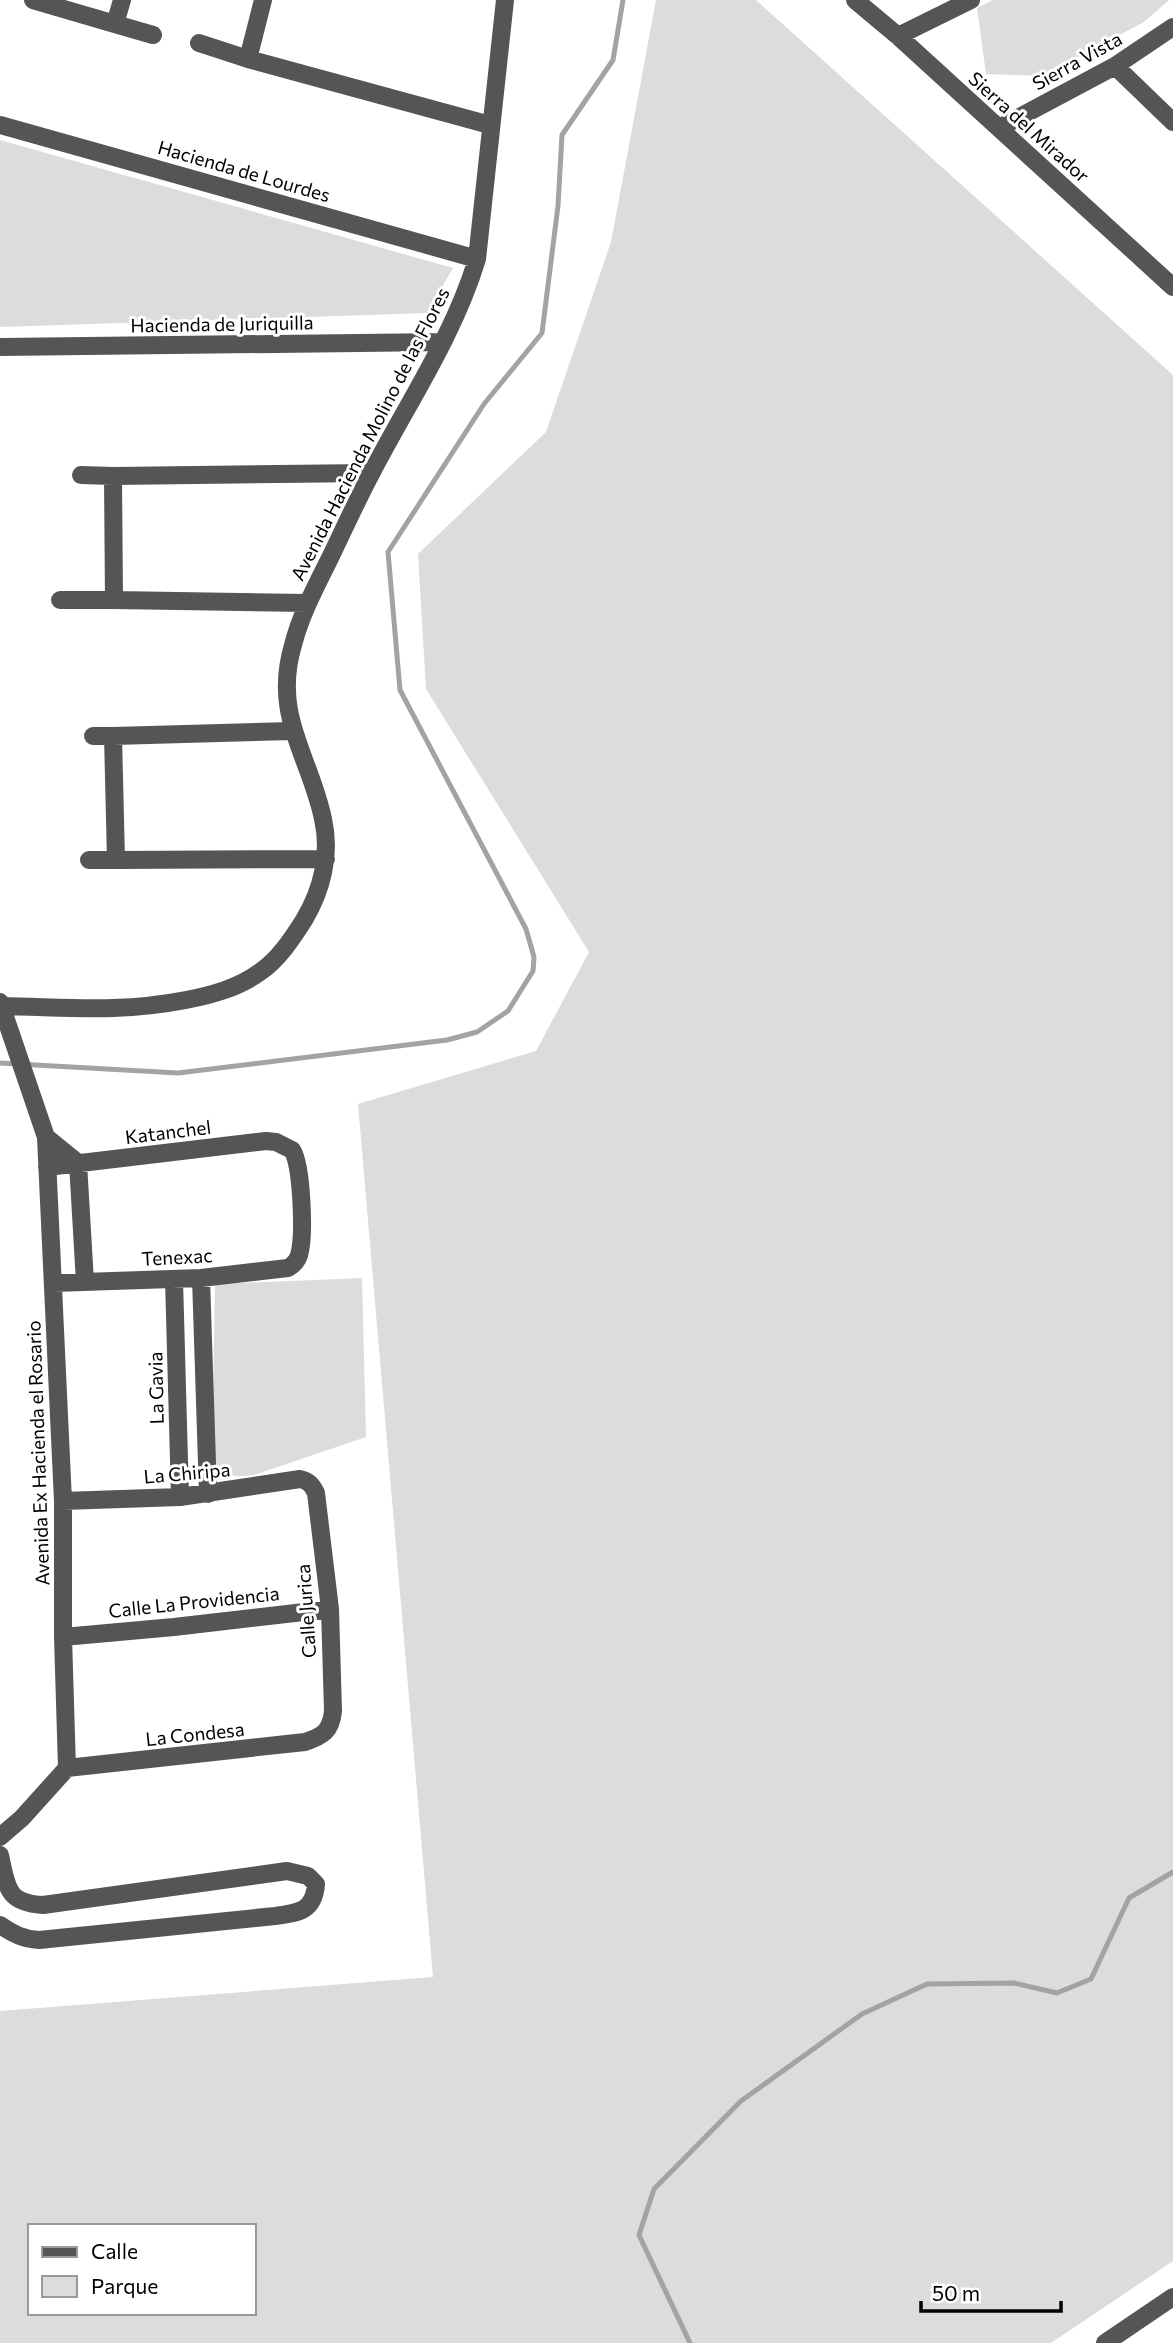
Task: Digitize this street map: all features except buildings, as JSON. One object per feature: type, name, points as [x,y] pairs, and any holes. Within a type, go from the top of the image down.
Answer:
[{"type":"street","points":[[33,0],[153,35]]},
{"type":"street","points":[[115,24],[122,0]]},
{"type":"street","points":[[248,59],[263,0]]},
{"type":"street","name":"Avenida Hacienda Molino de las Flores","points":[[1,1004],[89,1010],[140,1008],[201,997],[244,982],[262,971],[295,934],[311,908],[326,859],[326,836],[323,817],[292,731],[287,673],[292,647],[308,603],[371,473],[443,342],[464,297],[477,259],[505,0]]},
{"type":"street","name":"Sierra del Mirador","points":[[855,0],[1173,287]]},
{"type":"street","points":[[898,36],[971,0]]},
{"type":"street","name":"Sierra Vista","points":[[999,128],[1115,66],[1173,27]]},
{"type":"street","points":[[199,43],[248,59],[490,125]]},
{"type":"street","points":[[1115,66],[1173,122]]},
{"type":"street","name":"Hacienda de Lourdes","points":[[0,125],[477,259]]},
{"type":"street","name":"Hacienda de Juriquilla","points":[[0,347],[443,342]]},
{"type":"street","points":[[81,475],[371,473]]},
{"type":"street","points":[[113,476],[114,600]]},
{"type":"street","points":[[60,600],[308,603]]},
{"type":"street","points":[[93,736],[292,731]]},
{"type":"street","points":[[113,736],[116,860]]},
{"type":"street","points":[[89,860],[326,859]]},
{"type":"street","name":"Avenida Ex Hacienda el Rosario","points":[[1,1004],[46,1137],[63,1501],[67,1768]]},
{"type":"street","points":[[46,1137],[78,1164],[85,1282]]},
{"type":"street","name":"Katanchel","points":[[47,1167],[276,1142],[292,1150],[300,1168],[301,1245],[298,1260]]},
{"type":"street","name":"Tenexac","points":[[54,1283],[201,1278],[280,1270],[298,1260]]},
{"type":"street","points":[[201,1278],[208,1494]]},
{"type":"street","name":"La Gavia","points":[[174,1279],[180,1497]]},
{"type":"street","name":"La Chiripa","points":[[63,1501],[180,1497],[300,1479],[313,1486]]},
{"type":"street","name":"Calle Jurica","points":[[313,1486],[330,1609],[333,1711],[332,1724],[326,1732]]},
{"type":"street","name":"Calle La Providencia","points":[[63,1637],[330,1609]]},
{"type":"street","name":"La Condesa","points":[[67,1768],[286,1745],[312,1740],[326,1732]]},
{"type":"street","points":[[0,1837],[22,1818],[67,1768]]},
{"type":"street","points":[[0,1856],[4,1892],[26,1904],[43,1905],[287,1871],[308,1876],[316,1884],[316,1895],[310,1906],[295,1913],[275,1916],[39,1940],[13,1934],[0,1925]]},
{"type":"street","points":[[1105,2343],[1173,2297]]},
{"type":"street","points":[[1150,2312],[1173,2312]]},
{"type":"green space","points":[[656,0],[756,0],[1173,375],[1173,2261],[1051,2343],[0,2343],[0,2011],[433,1977],[358,1104],[536,1051],[589,952],[426,689],[418,554],[546,432],[611,242]]},
{"type":"green space","points":[[993,0],[1169,0],[1144,22],[1042,76],[986,74],[977,8]]},
{"type":"green space","points":[[0,140],[453,268],[427,313],[0,327]]},
{"type":"green space","points":[[362,1278],[366,1437],[254,1475],[234,1476],[215,1470],[212,1459],[215,1284]]},
{"type":"waterway","points":[[0,1063],[178,1073],[447,1040],[477,1032],[508,1011],[533,971],[534,957],[526,929],[400,690],[388,552],[484,404],[542,333],[558,206],[562,135],[613,60],[623,0]]},
{"type":"waterway","points":[[690,2343],[639,2235],[654,2189],[741,2101],[862,2014],[927,1984],[1014,1983],[1057,1993],[1091,1979],[1129,1898],[1173,1872]]}]
